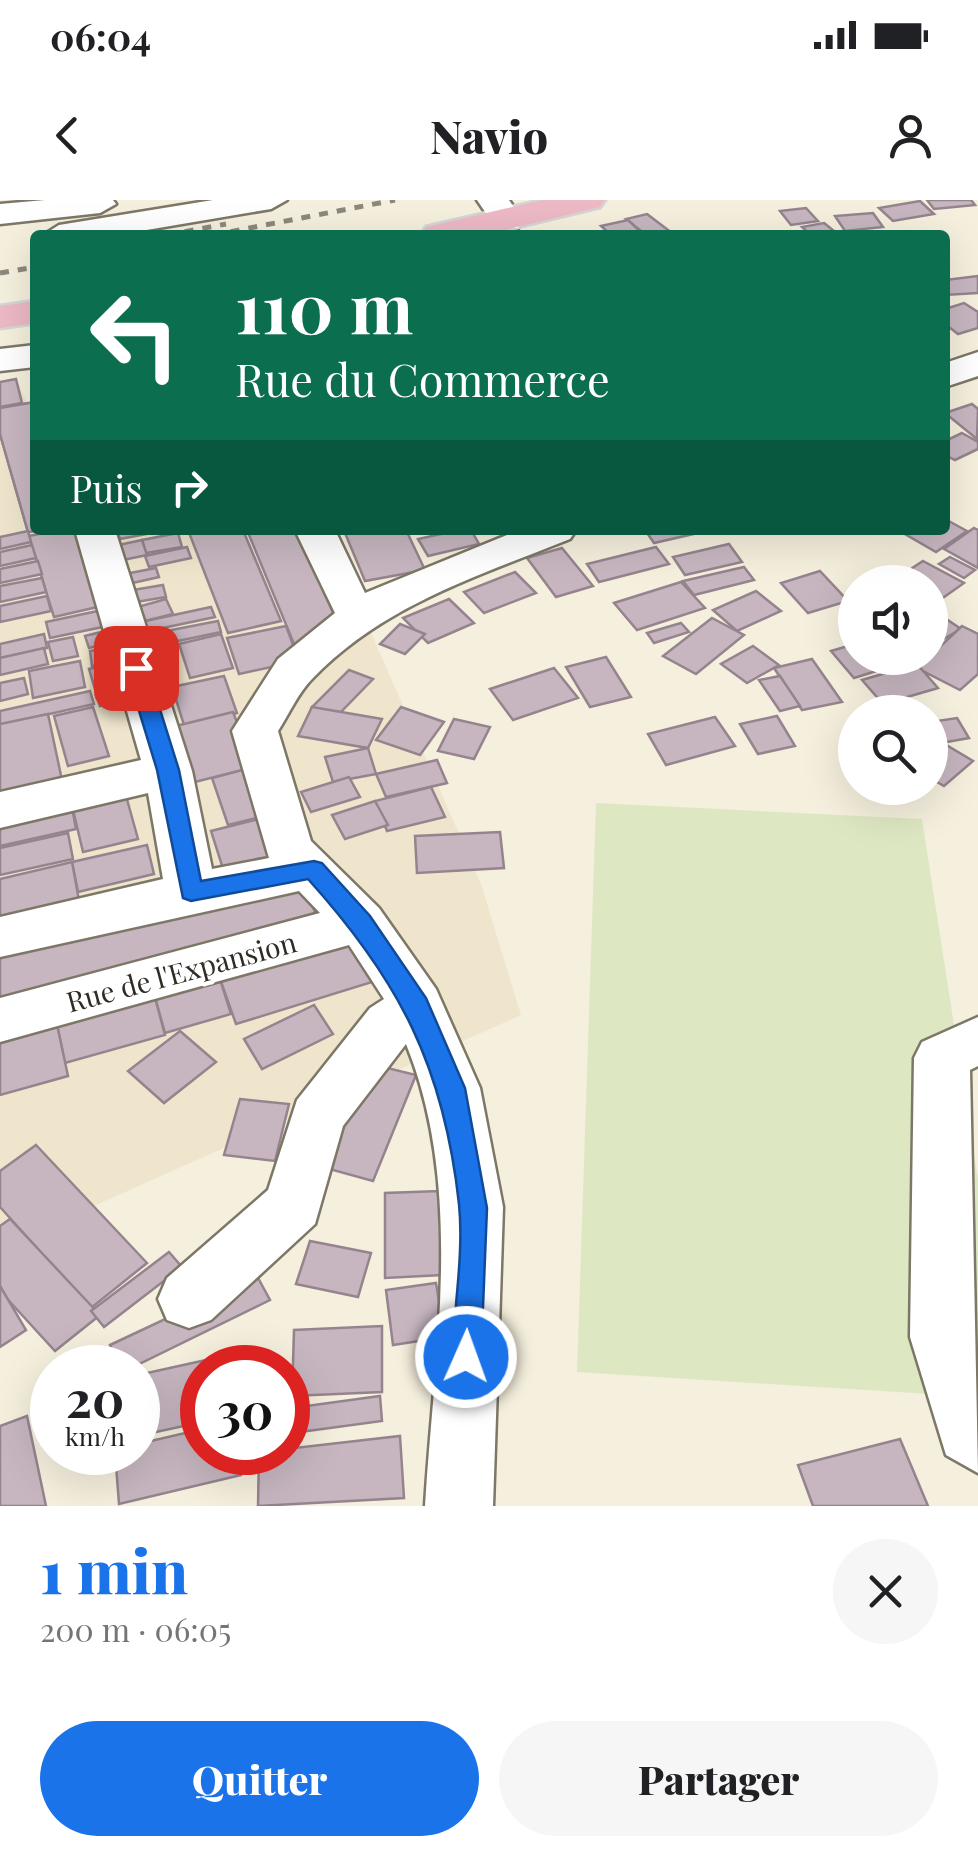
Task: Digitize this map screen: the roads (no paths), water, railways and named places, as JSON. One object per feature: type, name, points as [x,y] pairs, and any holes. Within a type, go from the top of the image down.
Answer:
[{"type":"main road","points":[[451,230],[500,210],[588,200]]},
{"type":"main road","points":[[0,317],[30,313]]},
{"type":"street","points":[[0,214],[136,200]]},
{"type":"street","points":[[89,230],[271,200]]},
{"type":"street","points":[[0,244],[30,240]]},
{"type":"street","points":[[0,360],[30,357]]},
{"type":"street","points":[[950,374],[978,363]]},
{"type":"street","points":[[96,535],[168,770],[191,892]]},
{"type":"street","points":[[317,535],[343,593],[359,616]]},
{"type":"street","points":[[460,1506],[473,1208],[452,1088],[417,1006],[362,922],[289,849],[255,732],[294,670],[359,616],[390,596],[543,535]]},
{"type":"street","points":[[0,810],[168,770]]},
{"type":"street","points":[[0,937],[191,892],[314,870]]},
{"type":"street","name":"Rue de l'Expansion","points":[[0,1020],[362,922]]},
{"type":"street","points":[[189,1299],[294,1205],[317,1117],[388,1024],[417,1006]]},
{"type":"street","points":[[978,1040],[942,1058],[942,1337],[970,1432],[978,1440]]},
{"type":"railway","points":[[239,230],[395,200]]},
{"type":"railway","points":[[194,230],[226,224]]},
{"type":"railway","points":[[0,273],[30,268]]}]
